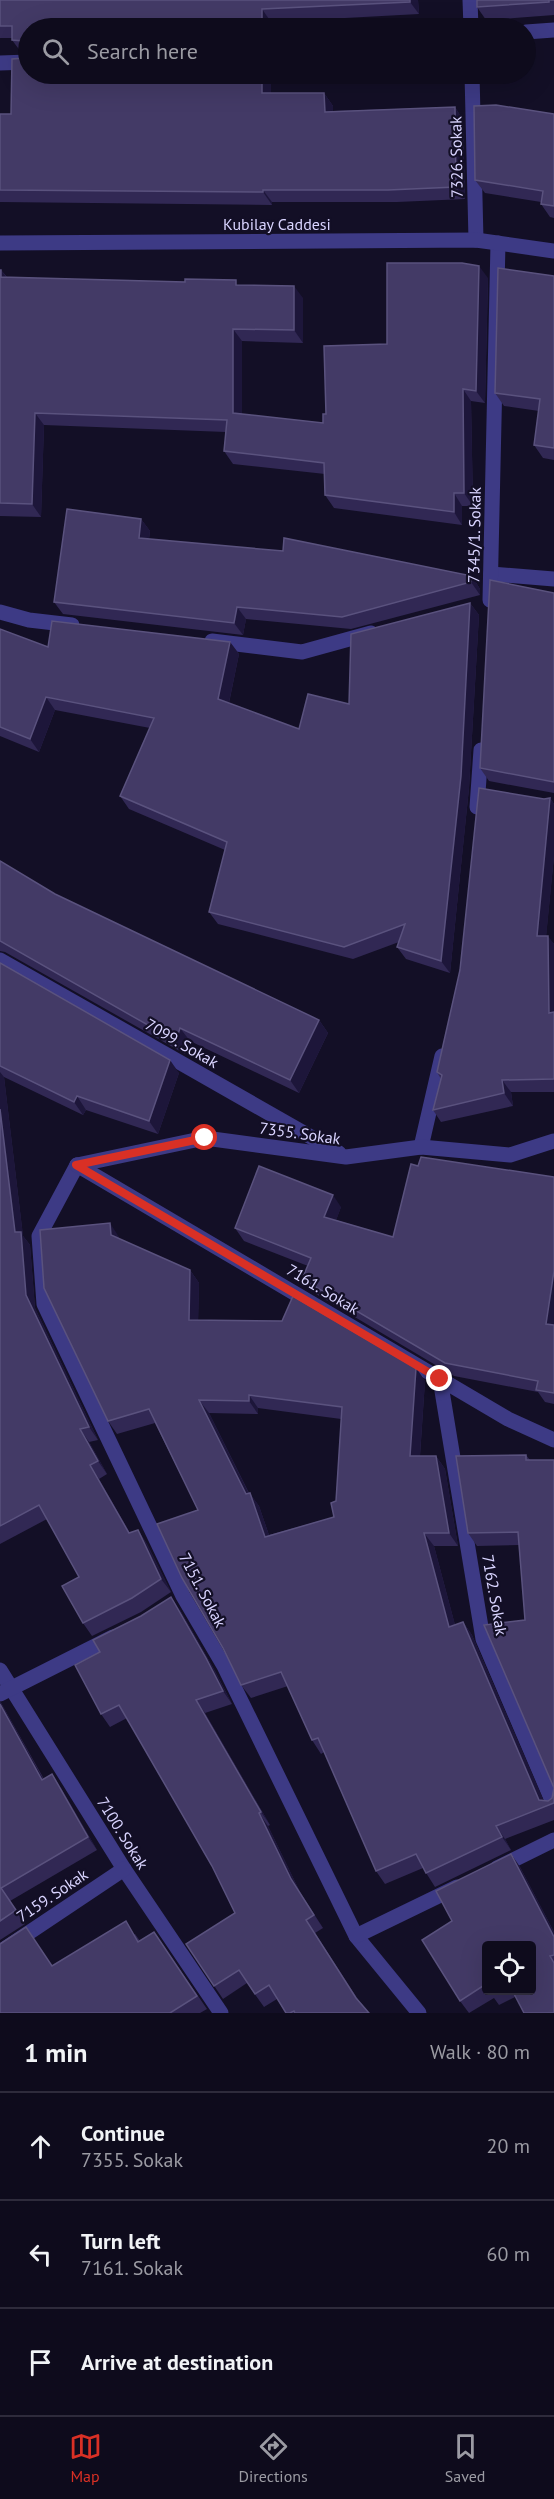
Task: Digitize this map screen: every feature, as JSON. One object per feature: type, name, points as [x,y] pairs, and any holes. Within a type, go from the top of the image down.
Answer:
[{"type":"street","points":[[470,0],[471,18]]},
{"type":"street","points":[[536,31],[554,30]]},
{"type":"street","points":[[0,63],[18,62]]},
{"type":"street","name":"7326. Sokak","points":[[472,84],[476,240]]},
{"type":"street","name":"Kubilay Caddesi","points":[[0,243],[476,240],[554,251]]},
{"type":"street","name":"7345/1. Sokak","points":[[486,607],[491,574],[498,243]]},
{"type":"street","points":[[491,574],[554,579]]},
{"type":"street","points":[[0,612],[29,620],[89,627]]},
{"type":"street","points":[[195,639],[302,652],[390,628]]},
{"type":"street","points":[[476,823],[484,790],[482,731]]},
{"type":"street","name":"7099. Sokak","points":[[0,960],[346,1157]]},
{"type":"street","points":[[421,1147],[446,1037]]},
{"type":"street","name":"7355. Sokak","points":[[76,1165],[205,1138],[346,1157],[421,1147],[510,1155],[554,1141]]},
{"type":"street","name":"7161. Sokak","points":[[76,1165],[508,1419],[554,1440]]},
{"type":"street","name":"7151. Sokak","points":[[76,1165],[39,1236],[44,1304],[178,1599],[224,1666],[356,1936],[419,2013]]},
{"type":"street","name":"7162. Sokak","points":[[440,1379],[483,1639],[554,1805]]},
{"type":"street","points":[[5,1691],[125,1630]]},
{"type":"street","name":"7100. Sokak","points":[[0,1670],[5,1691],[216,2011]]},
{"type":"street","points":[[356,1936],[554,1840]]},
{"type":"street","name":"7159. Sokak","points":[[0,1952],[124,1869]]},
{"type":"building","points":[[0,0],[410,0],[410,2],[262,9],[262,18],[18,18],[18,40],[12,40],[12,26],[0,26]]},
{"type":"building","points":[[477,0],[549,0],[549,2],[477,7]]},
{"type":"building","points":[[18,58],[18,84],[262,84],[262,93],[324,93],[325,112],[455,107],[456,187],[388,190],[263,190],[263,192],[0,190],[0,114],[11,114],[12,59]]},
{"type":"building","points":[[496,105],[554,114],[554,206],[541,204],[543,191],[475,180],[474,106]]},
{"type":"building","points":[[387,263],[462,263],[479,266],[476,391],[463,389],[464,493],[454,493],[454,512],[325,495],[324,463],[224,451],[227,420],[35,413],[32,504],[0,503],[0,270],[1,277],[185,282],[185,279],[236,280],[236,285],[294,286],[294,330],[233,329],[233,413],[323,423],[323,414],[326,414],[324,346],[387,344]]},
{"type":"building","points":[[498,268],[554,276],[554,448],[534,445],[540,399],[495,393]]},
{"type":"building","points":[[67,509],[141,519],[139,538],[283,551],[284,538],[472,576],[471,582],[342,617],[237,607],[234,623],[54,602]]},
{"type":"building","points":[[490,580],[554,593],[554,782],[480,768]]},
{"type":"building","points":[[470,603],[461,776],[441,961],[397,947],[405,924],[344,947],[209,912],[227,842],[120,796],[154,718],[46,697],[30,739],[0,727],[0,629],[48,647],[52,621],[230,642],[218,699],[299,729],[308,694],[349,704],[351,634]]},
{"type":"building","points":[[479,788],[544,799],[550,798],[537,936],[548,936],[549,1013],[554,1012],[554,1079],[502,1080],[504,1093],[433,1110],[442,1075],[437,1072],[460,970]]},
{"type":"building","points":[[0,861],[55,894],[319,1020],[290,1080],[180,1028],[176,1041],[0,941]]},
{"type":"building","points":[[0,963],[170,1060],[149,1121],[77,1096],[74,1102],[0,1066]]},
{"type":"building","points":[[0,1109],[15,1232],[21,1232],[26,1295],[89,1427],[80,1429],[98,1461],[90,1465],[129,1533],[138,1530],[161,1579],[132,1598],[83,1623],[62,1586],[79,1577],[39,1505],[0,1526]]},
{"type":"building","points":[[421,1157],[554,1177],[554,1271],[546,1324],[554,1325],[554,1393],[536,1390],[538,1381],[445,1363],[302,1279],[311,1258],[235,1228],[259,1166],[333,1195],[324,1217],[393,1237],[411,1164],[418,1166]]},
{"type":"building","points":[[110,1223],[111,1235],[190,1270],[189,1320],[282,1321],[293,1296],[416,1368],[410,1456],[436,1456],[449,1533],[424,1533],[449,1627],[463,1622],[539,1800],[548,1801],[552,1798],[554,1788],[554,1803],[496,1826],[502,1837],[426,1873],[416,1854],[376,1871],[318,1738],[312,1740],[281,1672],[241,1685],[223,1648],[182,1578],[157,1524],[198,1510],[149,1409],[108,1421],[44,1288],[40,1230]],"holes":[[[249,1395],[342,1407],[336,1501],[331,1503],[334,1517],[265,1537],[250,1493],[246,1494],[199,1400],[249,1401]]]},
{"type":"building","points":[[526,1455],[526,1460],[554,1460],[554,1788],[484,1625],[525,1620],[518,1532],[468,1533],[456,1456]]},
{"type":"building","points":[[171,1597],[223,1691],[196,1700],[261,1812],[259,1813],[291,1879],[314,1915],[306,1920],[356,1998],[369,2013],[295,2013],[294,2011],[286,2013],[269,1985],[255,1994],[239,1970],[214,1986],[186,1944],[235,1913],[212,1866],[119,1705],[101,1714],[75,1665],[100,1652],[93,1640],[141,1616]]},
{"type":"building","points":[[0,1704],[42,1780],[52,1774],[88,1837],[1,1888],[16,1910],[0,1921]]},
{"type":"building","points":[[511,1854],[554,1937],[554,1955],[550,1956],[554,1963],[554,2013],[524,2013],[515,1995],[536,1995],[536,1941],[482,1941],[482,1987],[460,2001],[422,1940],[452,1921],[436,1891]]},
{"type":"building","points":[[126,1921],[138,1942],[154,1932],[197,1996],[170,2013],[0,2013],[0,1944],[26,1927],[52,1966]]},
{"type":"route","points":[[205,1138],[76,1165],[440,1379]]}]
